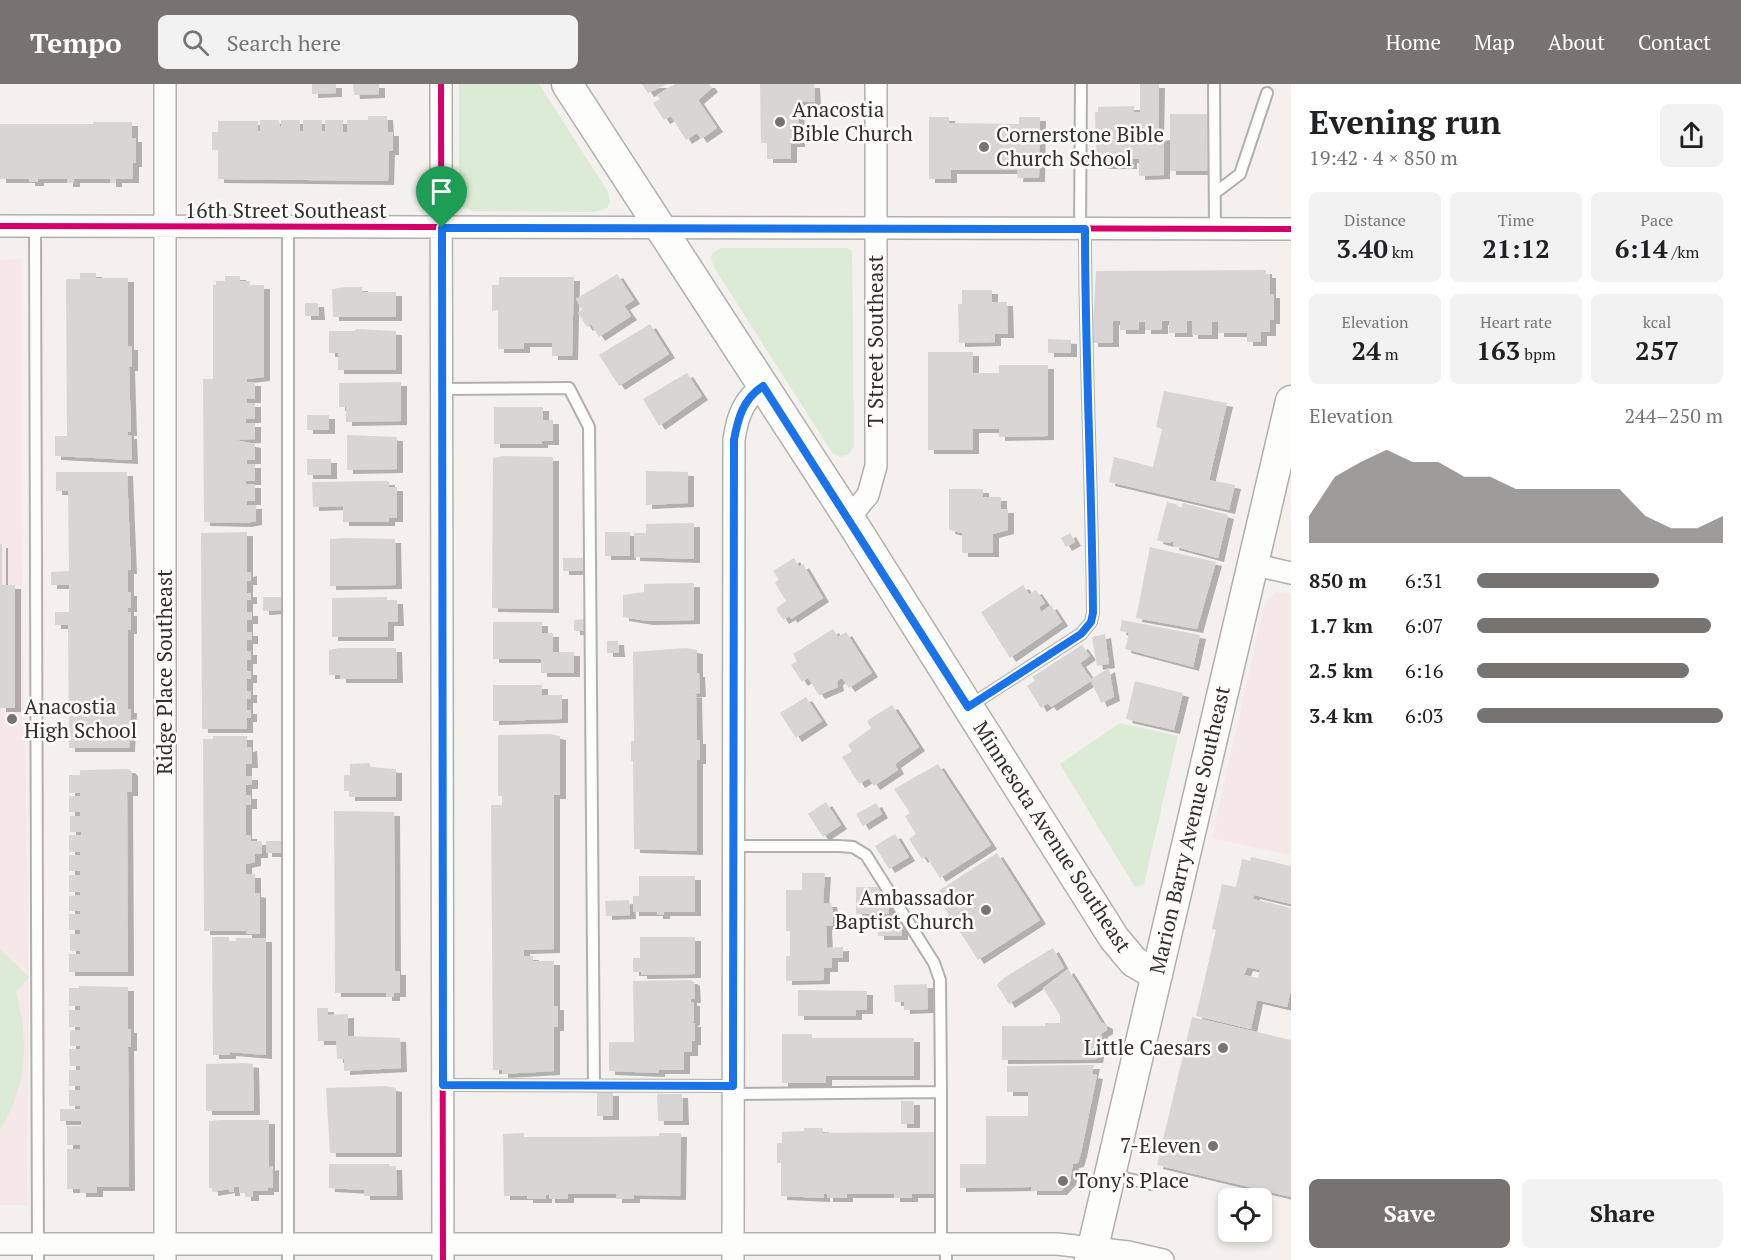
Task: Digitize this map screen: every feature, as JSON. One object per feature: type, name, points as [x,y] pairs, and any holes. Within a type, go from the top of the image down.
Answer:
[{"type":"main road","name":"Minnesota Avenue Southeast","points":[[567,84],[659,229],[849,518],[1121,948],[1134,962],[1156,975]]},
{"type":"main road","name":"Marion Barry Avenue Southeast","points":[[1091,1254],[1291,401]]},
{"type":"street","name":"Ridge Place Southeast","points":[[165,84],[165,1252]]},
{"type":"street","points":[[441,84],[443,1252]]},
{"type":"street","name":"T Street Southeast","points":[[849,518],[868,495],[876,466],[876,84]]},
{"type":"street","name":"16th Street Southeast","points":[[0,226],[1291,229]]},
{"type":"street","points":[[733,1251],[734,440],[737,421],[744,406],[763,386]]},
{"type":"street","points":[[1252,564],[1291,573]]},
{"type":"street","points":[[0,1244],[38,1252],[868,1251],[1058,1244],[1091,1254],[1163,1260]]},
{"type":"lane","points":[[968,707],[1081,634],[1091,622],[1093,613],[1090,398],[1085,356],[1081,84]]},
{"type":"lane","points":[[1214,84],[1215,229]]},
{"type":"lane","points":[[1215,193],[1240,174],[1267,93]]},
{"type":"lane","points":[[35,226],[38,1252]]},
{"type":"lane","points":[[288,227],[289,1252]]},
{"type":"lane","points":[[442,389],[569,388],[589,427],[594,1086]]},
{"type":"lane","points":[[734,846],[838,846],[853,848],[866,855],[934,963],[940,980],[944,1248]]},
{"type":"lane","points":[[443,1085],[941,1092]]},
{"type":"lane","points":[[1110,1175],[1151,1184]]},
{"type":"shaded area","name":"Anacostia High School","points":[[21,259],[21,526],[28,912],[28,1205],[0,1205],[0,260]]},
{"type":"shaded area","points":[[1276,592],[1291,595],[1291,855],[1212,838],[1265,602]]},
{"type":"green space","points":[[459,84],[539,84],[607,190],[610,202],[607,208],[596,212],[475,211],[461,207],[459,201]]},
{"type":"green space","points":[[721,248],[847,248],[852,251],[854,446],[849,454],[840,457],[833,454],[715,269],[711,259],[712,254]]},
{"type":"green space","points":[[1120,723],[1178,736],[1144,884],[1135,887],[1060,764]]},
{"type":"green space","points":[[0,949],[29,977],[16,992],[24,1046],[21,1080],[0,1130]]},
{"type":"building","points":[[312,84],[336,84],[336,93],[312,94]]},
{"type":"building","points":[[353,84],[379,84],[379,94],[354,95]]},
{"type":"building","points":[[642,84],[667,84],[648,93]]},
{"type":"building","points":[[675,84],[709,84],[712,88],[698,100],[717,128],[701,139],[697,133],[686,140],[671,116],[664,120],[653,103],[660,99],[657,95]]},
{"type":"building","name":"Anacostia Bible Church","points":[[760,84],[814,84],[815,102],[798,102],[799,143],[791,143],[791,159],[767,159],[767,143],[761,143]]},
{"type":"building","points":[[1140,84],[1159,84],[1158,137],[1164,136],[1164,175],[1139,176],[1139,159],[1131,159],[1131,165],[1101,165],[1101,158],[1096,158],[1095,112],[1098,112],[1098,107],[1134,106],[1134,112],[1140,112]]},
{"type":"building","points":[[1170,114],[1213,114],[1213,171],[1170,171]]},
{"type":"building","points":[[368,116],[387,116],[388,132],[393,132],[393,151],[389,151],[388,181],[218,179],[218,150],[212,150],[212,132],[218,132],[218,121],[258,121],[258,131],[260,131],[260,120],[279,120],[281,132],[281,120],[300,120],[300,131],[303,131],[303,120],[322,120],[322,131],[325,131],[325,120],[343,120],[343,132],[347,132],[347,120],[368,120]]},
{"type":"building","name":"Cornerstone Bible Church School","points":[[929,117],[949,117],[949,123],[1019,124],[1019,117],[1040,117],[1039,178],[1017,178],[1018,170],[951,170],[951,179],[929,179]]},
{"type":"building","points":[[93,122],[132,122],[132,138],[136,138],[136,163],[133,163],[133,179],[116,179],[116,183],[110,183],[110,179],[74,179],[74,183],[67,183],[67,179],[38,179],[38,182],[29,182],[29,179],[0,179],[0,124],[93,124]]},
{"type":"building","points":[[1266,270],[1266,274],[1270,274],[1270,294],[1274,294],[1274,320],[1270,320],[1270,332],[1261,332],[1261,342],[1247,342],[1247,333],[1218,333],[1218,322],[1212,322],[1212,335],[1192,335],[1192,321],[1187,321],[1187,333],[1169,333],[1169,321],[1162,321],[1162,330],[1145,330],[1145,322],[1139,322],[1139,330],[1120,330],[1120,321],[1113,321],[1113,343],[1092,343],[1096,271]]},
{"type":"building","points":[[80,273],[96,273],[96,278],[128,278],[128,346],[132,346],[132,367],[129,367],[131,432],[128,432],[128,435],[131,435],[132,460],[55,456],[55,436],[67,436],[66,279],[80,279]]},
{"type":"building","points":[[617,274],[634,300],[624,306],[631,316],[599,337],[591,324],[587,327],[578,313],[582,310],[576,299]]},
{"type":"building","points":[[225,276],[240,276],[240,281],[250,281],[250,285],[264,285],[264,377],[247,379],[247,382],[255,382],[255,399],[247,399],[247,403],[255,403],[255,419],[246,419],[246,423],[255,423],[255,439],[235,440],[255,444],[255,460],[247,460],[247,464],[255,464],[255,481],[246,481],[246,484],[255,484],[255,501],[247,501],[247,505],[256,505],[256,521],[246,523],[204,522],[203,379],[213,379],[213,285],[216,285],[216,281],[225,281]]},
{"type":"building","points":[[499,277],[574,277],[572,356],[552,356],[552,343],[524,343],[524,349],[498,349],[498,310],[492,311],[492,285],[499,285]]},
{"type":"building","points":[[362,287],[362,292],[396,292],[396,317],[333,317],[332,289]]},
{"type":"building","points":[[962,290],[992,290],[992,302],[1007,302],[1008,334],[995,334],[995,342],[959,343],[958,304],[962,304]]},
{"type":"building","points":[[305,303],[318,303],[319,316],[305,316]]},
{"type":"building","points":[[650,324],[669,354],[619,386],[599,355]]},
{"type":"building","points":[[356,329],[396,331],[396,370],[338,370],[338,353],[329,353],[329,331],[355,331]]},
{"type":"building","points":[[1048,339],[1071,340],[1071,353],[1048,353]]},
{"type":"building","points":[[928,352],[973,352],[973,373],[999,373],[999,365],[1048,365],[1048,436],[999,437],[999,429],[973,429],[973,450],[928,450]]},
{"type":"building","points":[[687,373],[702,396],[659,426],[643,399]]},
{"type":"building","points":[[401,382],[401,421],[346,422],[346,407],[339,407],[339,383]]},
{"type":"building","points":[[1164,391],[1227,403],[1209,480],[1235,485],[1229,510],[1109,482],[1114,457],[1153,467],[1162,429],[1156,427]]},
{"type":"building","points":[[494,407],[543,407],[543,420],[553,420],[553,441],[542,441],[542,444],[494,444]]},
{"type":"building","points":[[307,415],[329,415],[329,430],[307,430]]},
{"type":"building","points":[[347,435],[397,437],[397,469],[347,470]]},
{"type":"building","points":[[503,456],[553,457],[553,609],[492,608],[493,458]]},
{"type":"building","points":[[307,459],[331,459],[331,475],[307,475]]},
{"type":"building","points":[[646,471],[688,472],[688,503],[646,505]]},
{"type":"building","points":[[56,472],[127,472],[131,570],[128,570],[128,592],[131,592],[131,608],[128,608],[128,612],[131,612],[131,630],[128,630],[128,709],[131,709],[129,748],[69,748],[68,625],[55,625],[55,612],[69,612],[69,585],[51,585],[51,572],[69,571],[68,491],[56,491]]},
{"type":"building","points":[[389,481],[389,487],[397,487],[397,518],[389,518],[389,522],[343,522],[343,506],[313,507],[312,482]]},
{"type":"building","points":[[949,489],[983,489],[983,497],[1001,497],[1001,509],[1008,509],[1008,530],[993,534],[993,553],[962,553],[962,533],[949,530]]},
{"type":"building","points":[[1167,502],[1176,504],[1181,509],[1183,503],[1228,515],[1218,558],[1173,546],[1174,541],[1168,543],[1157,540]]},
{"type":"building","points":[[694,523],[694,559],[634,557],[634,533],[646,533],[646,524]]},
{"type":"building","points":[[247,532],[247,573],[251,572],[251,581],[247,581],[247,593],[251,593],[251,600],[247,600],[247,612],[252,612],[252,620],[247,620],[247,632],[252,632],[252,640],[247,640],[247,651],[251,651],[251,660],[247,660],[247,671],[251,671],[251,679],[247,679],[247,691],[251,691],[251,699],[247,699],[247,710],[251,710],[251,718],[247,718],[247,729],[202,729],[201,533]]},
{"type":"building","points":[[605,532],[630,532],[630,556],[605,556]]},
{"type":"building","points":[[1070,533],[1075,542],[1066,547],[1061,538]]},
{"type":"building","points":[[330,539],[395,539],[396,585],[330,586]]},
{"type":"building","points":[[0,544],[2,544],[2,585],[15,585],[15,708],[0,708]]},
{"type":"building","points":[[1150,547],[1216,562],[1197,629],[1136,618]]},
{"type":"building","points":[[563,558],[586,558],[586,571],[563,571]]},
{"type":"building","points":[[794,558],[799,567],[803,564],[823,598],[791,619],[790,616],[783,620],[776,609],[786,601],[775,583],[779,580],[773,571]]},
{"type":"building","points":[[694,583],[694,620],[647,621],[623,617],[623,595],[644,592],[644,584]]},
{"type":"building","points":[[1023,585],[1029,594],[1036,590],[1045,603],[1039,607],[1041,612],[1051,605],[1062,622],[1010,658],[981,612]]},
{"type":"building","points":[[263,597],[281,597],[281,610],[263,611]]},
{"type":"building","points":[[387,597],[387,600],[397,600],[398,622],[388,622],[388,637],[332,637],[332,598]]},
{"type":"building","points":[[586,619],[586,631],[574,631],[574,620]]},
{"type":"building","points":[[1122,620],[1200,635],[1193,667],[1125,649],[1129,633],[1120,631]]},
{"type":"building","points":[[493,622],[542,622],[542,633],[553,633],[553,652],[574,652],[574,673],[541,673],[541,659],[493,659]]},
{"type":"building","points":[[833,629],[838,637],[846,632],[872,673],[849,688],[842,678],[837,681],[838,687],[819,695],[808,678],[802,682],[791,665],[797,661],[793,654]]},
{"type":"building","points":[[1105,634],[1109,664],[1097,666],[1092,637]]},
{"type":"building","points":[[607,641],[618,641],[619,653],[607,653]]},
{"type":"building","points":[[1082,645],[1090,656],[1080,663],[1091,679],[1109,668],[1114,697],[1101,703],[1091,681],[1051,707],[1048,703],[1041,708],[1027,686],[1035,681],[1032,677]]},
{"type":"building","points":[[396,648],[397,679],[340,679],[340,675],[329,675],[329,650]]},
{"type":"building","points":[[686,648],[697,650],[697,673],[699,673],[700,693],[686,694],[696,694],[697,740],[700,740],[700,760],[697,760],[697,851],[634,849],[633,761],[631,761],[631,741],[634,741],[633,652]]},
{"type":"building","points":[[1135,681],[1183,693],[1174,730],[1126,719]]},
{"type":"building","points":[[493,685],[542,685],[542,695],[562,695],[562,719],[493,721]]},
{"type":"building","points":[[806,697],[822,721],[796,738],[780,713]]},
{"type":"building","points":[[892,705],[919,747],[895,764],[898,770],[874,786],[869,778],[859,784],[842,757],[852,751],[848,745],[871,728],[867,721]]},
{"type":"building","points":[[550,734],[560,736],[560,795],[554,795],[554,949],[524,950],[524,956],[533,956],[533,961],[554,961],[554,1006],[558,1006],[558,1027],[554,1027],[554,1071],[502,1074],[502,1070],[493,1070],[491,805],[502,805],[502,796],[498,796],[498,735]]},
{"type":"building","points":[[213,736],[247,736],[247,748],[251,747],[252,764],[246,764],[246,776],[252,776],[252,785],[246,785],[246,795],[251,795],[251,805],[246,805],[246,835],[251,835],[251,841],[262,841],[262,854],[255,854],[255,862],[246,864],[246,874],[255,874],[255,893],[260,894],[260,934],[246,934],[246,931],[204,931],[203,739],[213,739]]},
{"type":"building","points":[[370,763],[370,767],[396,769],[396,797],[349,797],[349,791],[344,791],[344,775],[350,775],[350,764]]},
{"type":"building","points":[[938,764],[991,845],[940,878],[926,856],[922,859],[909,839],[916,834],[905,816],[910,813],[894,789]]},
{"type":"building","points":[[129,769],[132,772],[132,792],[127,792],[128,972],[69,972],[69,954],[80,954],[80,951],[70,951],[70,934],[80,934],[80,930],[69,930],[69,914],[80,914],[80,911],[69,911],[69,896],[80,895],[80,892],[69,892],[69,875],[80,875],[80,871],[69,871],[69,855],[80,855],[80,852],[69,852],[69,835],[81,835],[81,832],[70,832],[70,816],[80,816],[80,812],[69,812],[69,796],[80,796],[80,793],[69,793],[69,775],[80,775],[80,770]]},
{"type":"building","points":[[826,802],[841,825],[823,837],[808,814]]},
{"type":"building","points":[[876,803],[882,814],[863,826],[856,814]]},
{"type":"building","points":[[334,811],[394,812],[395,971],[400,971],[400,993],[394,993],[394,997],[386,997],[386,993],[335,993]]},
{"type":"building","points":[[895,834],[909,857],[889,869],[875,846]]},
{"type":"building","points":[[266,841],[283,841],[283,853],[266,853]]},
{"type":"building","points":[[997,853],[1040,920],[978,960],[935,893]]},
{"type":"building","points":[[1251,857],[1291,866],[1291,904],[1254,895],[1253,899],[1291,908],[1291,989],[1287,1007],[1257,1000],[1251,1029],[1196,1016],[1216,930],[1212,929],[1222,884],[1236,887],[1242,859],[1250,861]],"holes":[[[1247,967],[1260,970],[1258,978],[1244,975]]]},
{"type":"building","points":[[802,873],[825,873],[823,903],[831,903],[833,913],[833,926],[826,926],[827,948],[843,947],[843,958],[832,958],[832,968],[824,968],[824,980],[786,981],[786,956],[790,956],[790,931],[786,931],[786,890],[802,890]]},
{"type":"building","points":[[639,876],[695,876],[695,912],[664,912],[664,915],[657,915],[657,912],[633,912],[633,896],[639,896]]},
{"type":"building","points":[[856,887],[880,887],[889,900],[889,914],[856,914]]},
{"type":"building","points":[[629,900],[630,915],[606,916],[605,901]]},
{"type":"building","points":[[878,920],[902,920],[902,936],[878,936]]},
{"type":"building","points":[[212,937],[229,937],[229,941],[236,941],[236,938],[266,938],[266,1055],[230,1052],[230,1055],[213,1055]]},
{"type":"building","points":[[640,937],[695,937],[695,974],[641,975],[641,972],[633,972],[633,958],[640,958]]},
{"type":"building","points":[[1053,948],[1064,968],[1009,1004],[997,985],[1005,977]]},
{"type":"building","points":[[1068,969],[1101,1022],[1107,1025],[1107,1030],[1102,1033],[1097,1059],[1002,1060],[1002,1026],[1045,1026],[1045,1023],[1060,1023],[1060,1015],[1043,988]]},
{"type":"building","points":[[691,980],[694,982],[695,999],[691,999],[691,1002],[694,1002],[694,1021],[691,1023],[695,1023],[695,1041],[692,1041],[692,1052],[684,1052],[684,1070],[659,1070],[659,1073],[609,1071],[609,1042],[634,1042],[633,981]]},
{"type":"building","points":[[927,984],[928,1009],[904,1010],[904,1002],[895,1002],[894,985]]},
{"type":"building","points":[[79,986],[128,987],[128,1029],[131,1029],[131,1047],[128,1047],[129,1187],[97,1187],[97,1193],[80,1193],[80,1189],[67,1189],[67,1149],[80,1149],[80,1145],[67,1145],[67,1126],[81,1126],[81,1121],[60,1121],[60,1109],[80,1109],[80,1106],[69,1106],[69,1090],[80,1090],[80,1086],[69,1086],[69,1070],[80,1070],[80,1066],[70,1066],[69,1049],[80,1049],[80,1046],[70,1046],[70,1030],[80,1030],[80,1027],[69,1027],[69,1010],[80,1010],[80,1006],[69,1006],[69,988],[79,988]]},
{"type":"building","points":[[798,990],[867,991],[867,1010],[856,1010],[856,1016],[798,1016]]},
{"type":"building","points":[[317,1008],[328,1008],[328,1015],[348,1014],[348,1036],[400,1038],[401,1068],[344,1071],[344,1059],[337,1059],[336,1041],[318,1041]]},
{"type":"building","points":[[1192,1017],[1291,1040],[1291,1197],[1272,1192],[1272,1188],[1253,1188],[1157,1165]]},
{"type":"building","points":[[782,1034],[812,1034],[812,1038],[914,1038],[914,1076],[826,1076],[826,1083],[782,1083]]},
{"type":"building","points":[[206,1064],[253,1064],[254,1111],[206,1111]]},
{"type":"building","points":[[1094,1065],[1092,1074],[1097,1075],[1081,1153],[1078,1163],[1073,1164],[1070,1181],[1061,1191],[1031,1191],[1031,1187],[960,1188],[960,1164],[986,1164],[986,1116],[1028,1116],[1028,1092],[1007,1092],[1007,1066]]},
{"type":"building","points":[[385,1086],[396,1088],[396,1153],[330,1153],[326,1088]]},
{"type":"building","points":[[597,1092],[613,1092],[613,1116],[597,1116]]},
{"type":"building","points":[[657,1094],[682,1094],[683,1121],[658,1121]]},
{"type":"building","points":[[901,1101],[914,1101],[914,1124],[901,1124]]},
{"type":"building","points":[[269,1120],[269,1167],[273,1166],[273,1188],[268,1188],[268,1191],[253,1191],[253,1197],[245,1197],[245,1193],[239,1193],[239,1187],[234,1187],[234,1192],[229,1192],[229,1189],[212,1192],[212,1188],[209,1188],[209,1121]]},
{"type":"building","points":[[804,1128],[823,1128],[823,1133],[935,1132],[936,1194],[912,1194],[912,1198],[894,1198],[894,1194],[847,1194],[847,1198],[827,1198],[827,1194],[824,1194],[824,1198],[781,1196],[781,1163],[777,1163],[777,1143],[782,1143],[782,1132],[804,1131]]},
{"type":"building","points":[[524,1133],[524,1137],[591,1137],[659,1136],[659,1133],[681,1133],[680,1196],[634,1195],[634,1199],[616,1199],[616,1194],[568,1194],[568,1199],[549,1199],[549,1195],[546,1195],[546,1199],[527,1199],[527,1196],[504,1196],[503,1134]]},
{"type":"building","points":[[329,1164],[396,1166],[397,1196],[364,1196],[364,1190],[329,1188]]},
{"type":"cycle path","points":[[441,84],[443,1260]]},
{"type":"cycle path","points":[[0,226],[1291,229]]},
{"type":"place","name":"Anacostia Bible Church","points":[[780,122]]},
{"type":"place","name":"Cornerstone Bible Church School","points":[[984,147]]},
{"type":"place","name":"Anacostia High School","points":[[12,719]]},
{"type":"place","name":"Ambassador Baptist Church","points":[[986,910]]},
{"type":"place","name":"Little Caesars","points":[[1223,1048]]},
{"type":"place","name":"7-Eleven","points":[[1213,1146]]},
{"type":"place","name":"Tony's Place","points":[[1063,1181]]},
{"type":"route","points":[[442,228],[1085,229],[1085,356],[1090,398],[1092,483],[1093,613],[1091,622],[1081,634],[968,707],[763,386],[749,398],[739,415],[734,440],[733,1086],[443,1085],[442,228]]}]
